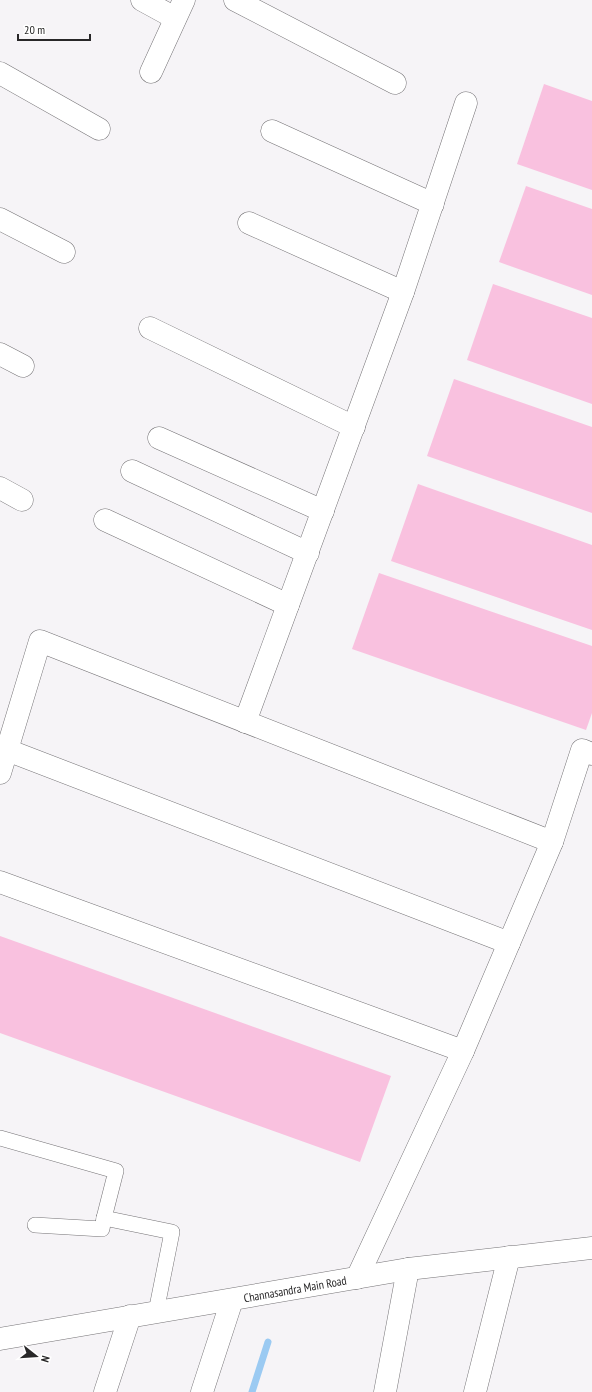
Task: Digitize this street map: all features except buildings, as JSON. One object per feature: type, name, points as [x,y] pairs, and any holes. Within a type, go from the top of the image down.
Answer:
[{"type":"street","points":[[142,0],[180,9],[151,72]]},
{"type":"street","points":[[235,0],[395,83]]},
{"type":"street","points":[[0,73],[99,129]]},
{"type":"street","points":[[245,722],[403,292],[466,103]]},
{"type":"street","points":[[272,130],[433,204]]},
{"type":"street","points":[[0,219],[64,252]]},
{"type":"street","points":[[249,223],[403,292]]},
{"type":"street","points":[[150,328],[354,427]]},
{"type":"street","points":[[0,354],[23,366]]},
{"type":"street","points":[[159,438],[323,511]]},
{"type":"street","points":[[132,471],[308,553]]},
{"type":"street","points":[[0,488],[22,500]]},
{"type":"street","points":[[105,520],[288,605]]},
{"type":"street","points":[[0,773],[40,641],[552,842]]},
{"type":"street","points":[[7,750],[509,943]]},
{"type":"street","points":[[357,1278],[463,1051],[552,842],[582,750],[592,754]]},
{"type":"street","points":[[0,882],[463,1051]]},
{"type":"street","name":"Channasandra Main Road","points":[[0,1339],[408,1269],[592,1248]]},
{"type":"street","points":[[475,1392],[509,1257]]},
{"type":"street","points":[[385,1392],[408,1269]]},
{"type":"street","points":[[202,1392],[232,1300]]},
{"type":"street","points":[[105,1392],[130,1316]]},
{"type":"lane","points":[[0,1138],[116,1171],[102,1229],[35,1225]]},
{"type":"lane","points":[[104,1218],[172,1232],[156,1312]]},
{"type":"waterway","points":[[252,1392],[268,1342]]}]
